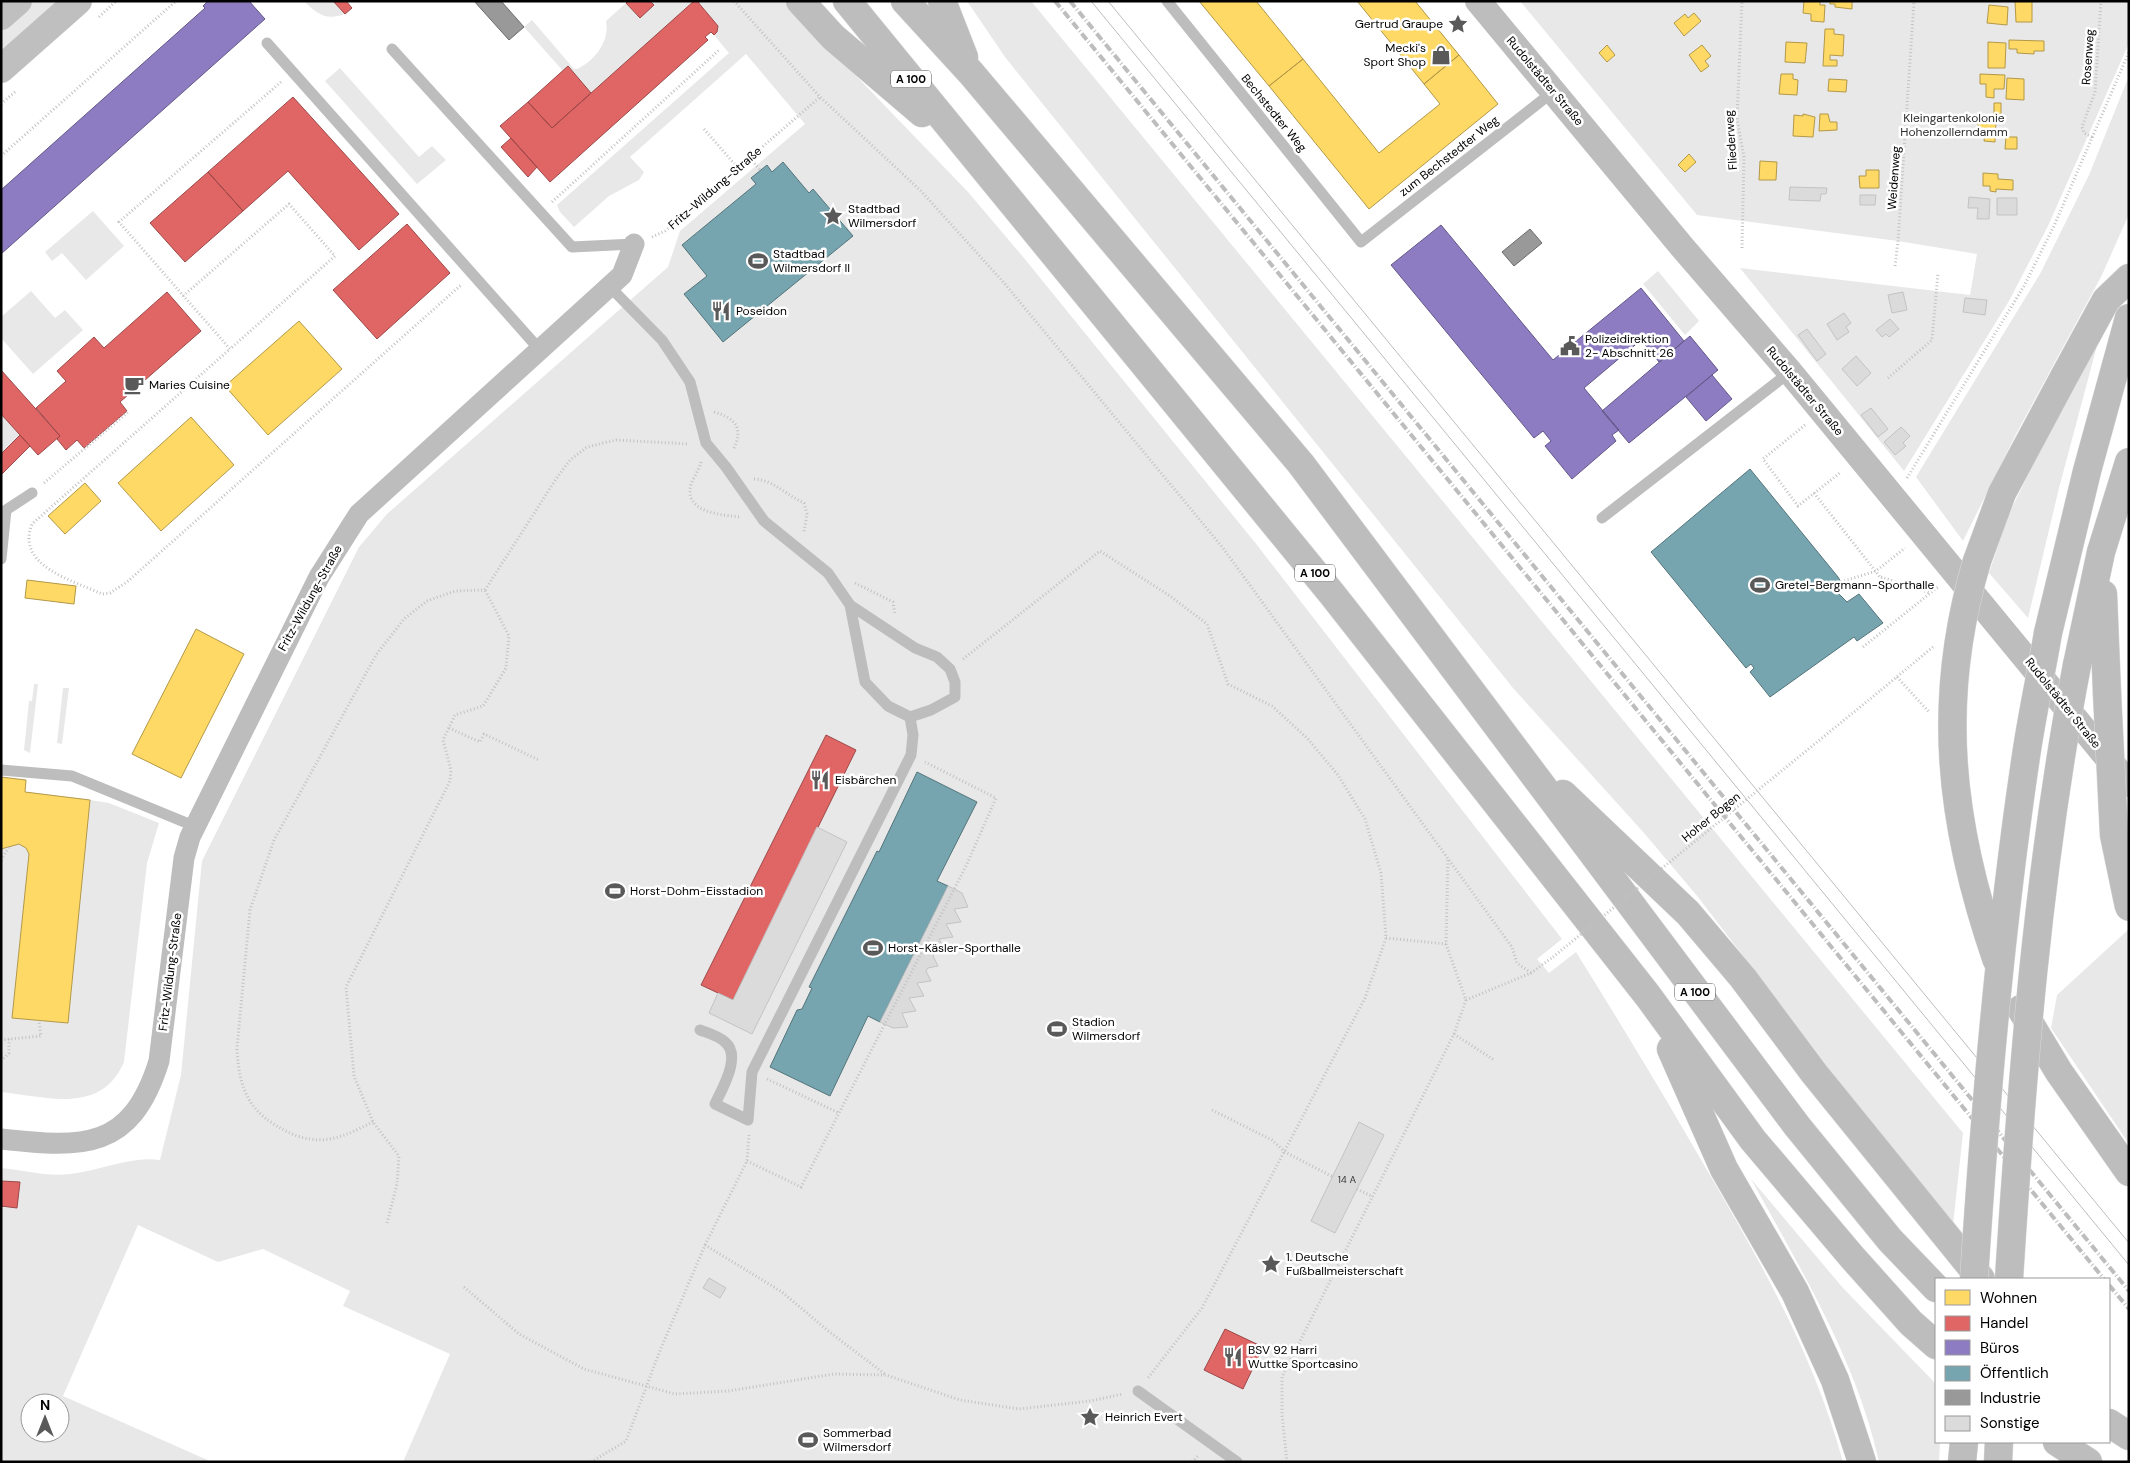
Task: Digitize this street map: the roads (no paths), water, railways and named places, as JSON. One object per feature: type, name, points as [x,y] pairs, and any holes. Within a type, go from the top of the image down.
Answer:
[{"type":"highway","points":[[800,1],[833,37],[974,157]]},
{"type":"highway","name":"A 100","points":[[848,1],[1332,594],[1648,996],[1753,1140],[1852,1258],[1911,1323],[1935,1344]]},
{"type":"highway","name":"A 100","points":[[905,1],[970,73],[1301,464],[1797,1126],[1890,1240],[1935,1287]]},
{"type":"highway","points":[[942,1],[970,73]]},
{"type":"highway","points":[[2129,278],[2106,300],[2002,493],[1977,561],[1959,632],[1952,701],[1952,766],[1959,823],[1977,902],[1998,965],[2020,1008],[2059,1072],[2129,1172]]},
{"type":"highway","points":[[1974,1278],[1991,1052],[2010,874],[2026,754],[2048,633],[2087,471],[2129,318]]},
{"type":"highway","points":[[2009,1278],[2041,893],[2058,763],[2101,552],[2129,462]]},
{"type":"highway","points":[[2101,552],[2114,835],[2129,907]]},
{"type":"highway","points":[[1506,739],[1688,913],[1743,978],[1814,1073],[1980,1278]]},
{"type":"highway","points":[[1648,996],[1724,1169],[1799,1300],[1835,1380],[1862,1462]]},
{"type":"highway","points":[[2110,1424],[2129,1436]]},
{"type":"highway","points":[[1962,1462],[1964,1443]]},
{"type":"highway","points":[[1998,1462],[2000,1443]]},
{"type":"highway","points":[[2056,1443],[2058,1462]]},
{"type":"highway","points":[[2058,1443],[2088,1462]]},
{"type":"main road","points":[[1,16],[18,1]]},
{"type":"main road","points":[[1,69],[78,1]]},
{"type":"street","name":"Rudolstädter Straße","points":[[1483,3],[1683,248],[1790,372],[2129,784]]},
{"type":"street","name":"Fritz-Wildung-Straße","points":[[1,1139],[46,1144],[79,1143],[109,1133],[127,1122],[139,1108],[153,1080],[159,1061],[184,858],[194,826],[319,577],[359,514],[622,276],[634,244]]},
{"type":"lane","name":"Bechstedter Weg","points":[[1167,1],[1361,242]]},
{"type":"lane","points":[[267,43],[540,350]]},
{"type":"lane","points":[[392,49],[572,246],[634,244]]},
{"type":"lane","name":"zum Bechstedter Weg","points":[[1361,242],[1554,91]]},
{"type":"lane","points":[[610,287],[662,340],[690,382],[706,443],[764,521],[828,573],[850,605],[916,648],[937,657],[950,669],[955,682],[955,697],[931,710],[910,717],[888,706],[865,682],[850,605]]},
{"type":"lane","points":[[1602,518],[1790,372]]},
{"type":"lane","points":[[1,559],[4,509],[32,493]]},
{"type":"lane","points":[[700,1030],[724,1040],[730,1047],[732,1058],[728,1074],[715,1104],[748,1120],[752,1072],[911,755],[913,736],[910,717]]},
{"type":"lane","points":[[1,770],[72,776],[194,826]]},
{"type":"lane","points":[[1138,1391],[1237,1462]]},
{"type":"tram line","points":[[1091,1],[2129,1265]]},
{"type":"tram line","points":[[1108,1],[2129,1243]]},
{"type":"railway","points":[[1055,1],[2103,1278]]},
{"type":"railway","points":[[1070,1],[2129,1291]]},
{"type":"railway","points":[[2110,1286],[2129,1309]]},
{"type":"place","name":"Gertrud Graupe","points":[[1458,24]]},
{"type":"place","name":"Mecki's Sport Shop","points":[[1441,55]]},
{"type":"place","name":"Stadtbad Wilmersdorf","points":[[833,216]]},
{"type":"place","name":"Stadtbad Wilmersdorf II","points":[[758,261]]},
{"type":"place","name":"Poseidon","points":[[721,311]]},
{"type":"place","name":"Polizeidirektion 2- Abschnitt 26","points":[[1570,346]]},
{"type":"place","name":"Maries Cuisine","points":[[134,385]]},
{"type":"place","name":"Gretel-Bergmann-Sporthalle","points":[[1760,585]]},
{"type":"place","name":"Eisbärchen","points":[[820,780]]},
{"type":"place","name":"Horst-Dohm-Eisstadion","points":[[615,891]]},
{"type":"place","name":"Horst-Käsler-Sporthalle","points":[[873,948]]},
{"type":"place","name":"Stadion Wilmersdorf","points":[[1057,1029]]},
{"type":"place","name":"1. Deutsche Fußballmeisterschaft","points":[[1271,1264]]},
{"type":"place","name":"BSV 92 Harri Wuttke Sportcasino","points":[[1233,1357]]},
{"type":"place","name":"Heinrich Evert","points":[[1090,1417]]},
{"type":"place","name":"Sommerbad Wilmersdorf","points":[[808,1440]]},
{"type":"park label","name":"Kleingartenkolonie Hohenzollerndamm","points":[[1954,125]]}]
